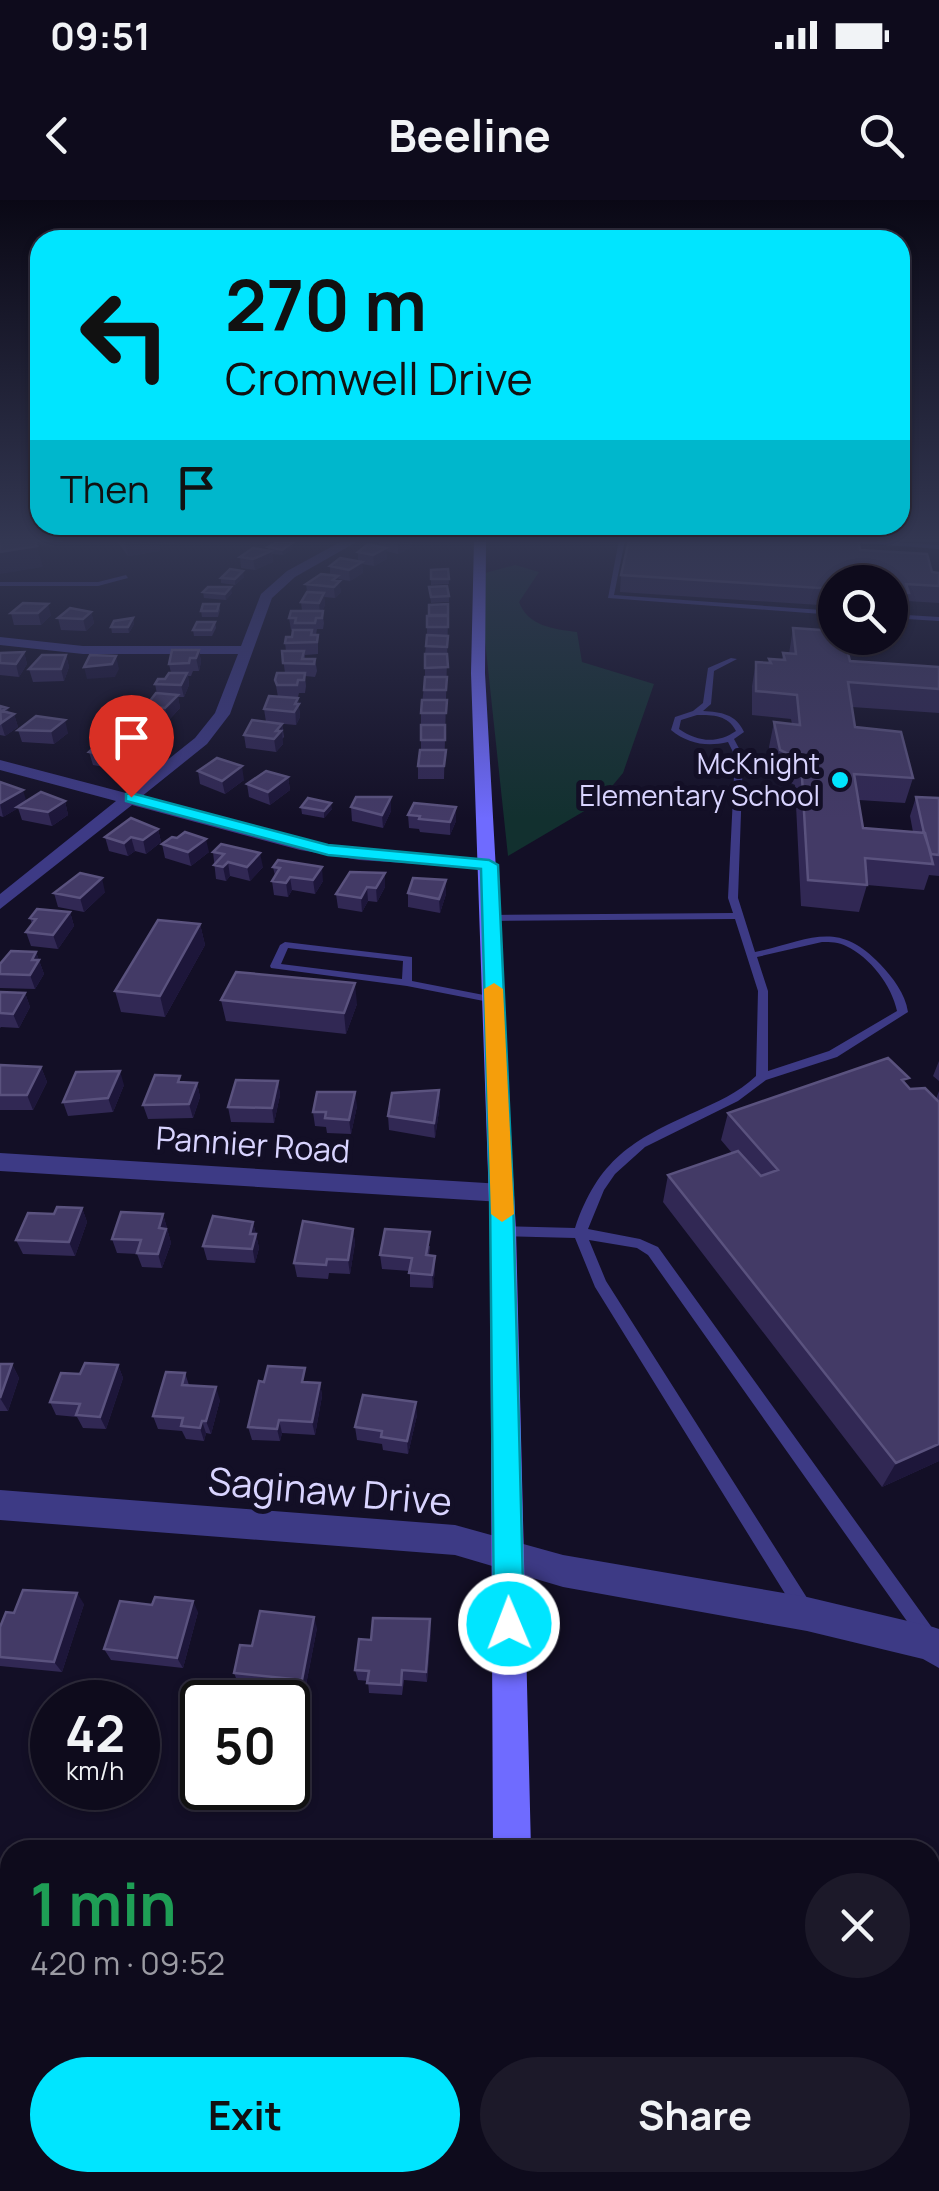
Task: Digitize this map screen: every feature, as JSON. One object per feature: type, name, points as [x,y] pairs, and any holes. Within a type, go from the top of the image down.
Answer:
[{"type":"main road","points":[[479,633],[502,1193],[512,1840]]},
{"type":"street","points":[[0,903],[184,756],[213,727],[233,689],[252,633]]},
{"type":"street","points":[[0,640],[70,649],[246,650]]},
{"type":"street","points":[[0,765],[328,850],[489,865]]},
{"type":"street","name":"Pannier Road","points":[[0,1162],[502,1193]]},
{"type":"street","name":"Saginaw Drive","points":[[0,1505],[455,1540],[508,1552],[563,1571],[807,1614],[936,1648]]},
{"type":"lane","points":[[696,713],[719,714],[737,723],[740,732],[731,740],[699,742],[675,730],[678,719],[707,704],[711,670],[734,659]]},
{"type":"lane","points":[[731,740],[738,756],[733,898],[762,991],[762,1076]]},
{"type":"lane","points":[[491,918],[738,916]]},
{"type":"lane","points":[[753,955],[820,936],[846,940],[864,950],[902,997],[903,1012],[833,1054],[762,1076],[737,1096],[625,1153],[600,1182],[580,1232],[600,1283],[807,1614]]},
{"type":"lane","points":[[406,983],[408,959],[285,945],[275,966],[388,980],[494,1000]]},
{"type":"lane","points":[[502,1232],[580,1232],[640,1244],[652,1251],[936,1648]]},
{"type":"green space","points":[[484,633],[577,633],[582,662],[654,684],[623,773],[598,803],[508,856]]},
{"type":"building","points":[[293,633],[318,635],[317,642],[285,643],[286,637],[292,637]]},
{"type":"building","points":[[794,633],[818,633],[818,655],[848,655],[850,661],[939,667],[939,689],[848,682],[855,727],[901,732],[913,778],[854,774],[863,828],[925,833],[933,864],[865,858],[867,885],[808,880],[801,760],[780,750],[774,722],[800,725],[797,695],[756,691],[756,662],[785,660],[783,653],[796,654]]},
{"type":"building","points":[[427,635],[448,636],[447,647],[426,646]]},
{"type":"building","points":[[172,650],[199,650],[189,663],[169,664]]},
{"type":"building","points":[[282,651],[304,651],[302,659],[315,659],[314,664],[283,663]]},
{"type":"building","points":[[24,652],[16,664],[0,663],[0,653]]},
{"type":"building","points":[[425,654],[447,654],[448,667],[425,668]]},
{"type":"building","points":[[42,655],[66,655],[61,669],[29,669]]},
{"type":"building","points":[[90,655],[116,656],[112,664],[84,667]]},
{"type":"building","points":[[169,673],[187,673],[181,685],[155,684]]},
{"type":"building","points":[[277,673],[305,673],[304,680],[298,680],[297,685],[277,685]]},
{"type":"building","points":[[425,677],[447,677],[446,690],[424,690]]},
{"type":"building","points":[[156,693],[178,695],[165,708],[146,706]]},
{"type":"building","points":[[269,696],[298,698],[295,704],[299,704],[294,712],[264,709]]},
{"type":"building","points":[[422,700],[447,700],[446,713],[421,713]]},
{"type":"building","points":[[0,706],[7,708],[2,711],[14,714],[1,723]]},
{"type":"building","points":[[36,716],[65,720],[51,731],[18,730]]},
{"type":"building","points":[[136,716],[158,719],[140,732],[113,728]]},
{"type":"building","points":[[252,720],[282,724],[276,731],[281,731],[274,739],[244,735]]},
{"type":"building","points":[[421,725],[445,725],[445,740],[421,740]]},
{"type":"building","points":[[105,737],[131,741],[120,751],[106,755],[89,752]]},
{"type":"building","points":[[420,750],[446,750],[444,766],[418,766]]},
{"type":"building","points":[[217,758],[242,766],[222,781],[198,771]]},
{"type":"building","points":[[266,771],[288,777],[268,792],[247,784]]},
{"type":"building","points":[[0,782],[23,790],[0,803]]},
{"type":"building","points":[[41,792],[65,801],[48,812],[17,807]]},
{"type":"building","points":[[356,797],[391,797],[382,815],[351,807]]},
{"type":"building","points":[[916,797],[939,798],[939,855],[931,854]]},
{"type":"building","points":[[308,798],[331,803],[324,811],[301,807]]},
{"type":"building","points":[[414,803],[456,807],[450,822],[408,815]]},
{"type":"building","points":[[131,818],[158,829],[143,840],[131,837],[124,843],[105,837]]},
{"type":"building","points":[[185,832],[206,839],[188,852],[162,844],[177,838]]},
{"type":"building","points":[[221,844],[260,853],[247,867],[228,862],[223,867],[214,865],[224,854],[213,852]]},
{"type":"building","points":[[278,860],[322,867],[313,880],[290,877],[286,883],[272,881],[280,868],[273,867]]},
{"type":"building","points":[[350,872],[385,873],[376,888],[367,887],[361,898],[336,894]]},
{"type":"building","points":[[80,873],[102,878],[80,898],[54,893]]},
{"type":"building","points":[[413,878],[446,880],[439,899],[408,893]]},
{"type":"building","points":[[37,909],[70,912],[53,935],[26,932],[36,919],[30,918]]},
{"type":"building","points":[[158,920],[200,924],[160,996],[115,991]]},
{"type":"building","points":[[11,951],[36,952],[32,960],[39,960],[30,975],[0,974],[0,964]]},
{"type":"building","points":[[236,972],[355,983],[344,1013],[221,1000]]},
{"type":"building","points":[[0,992],[25,993],[13,1014],[0,1013]]},
{"type":"building","points":[[888,1058],[909,1078],[902,1080],[910,1089],[925,1088],[939,1102],[939,1444],[896,1463],[668,1175],[738,1151],[761,1176],[778,1170],[728,1113]]},
{"type":"building","points":[[0,1065],[41,1067],[27,1095],[0,1095]]},
{"type":"building","points":[[120,1071],[108,1098],[63,1102],[76,1072]]},
{"type":"building","points":[[155,1075],[180,1076],[178,1082],[197,1083],[189,1104],[143,1105]]},
{"type":"building","points":[[236,1080],[278,1081],[272,1108],[228,1107]]},
{"type":"building","points":[[439,1090],[434,1123],[388,1116],[392,1093]]},
{"type":"building","points":[[317,1092],[355,1092],[349,1120],[325,1118],[326,1112],[313,1112]]},
{"type":"building","points":[[57,1207],[82,1208],[69,1242],[16,1240],[28,1213],[54,1214]]},
{"type":"building","points":[[121,1212],[163,1214],[159,1228],[166,1229],[158,1254],[137,1253],[141,1240],[112,1239]]},
{"type":"building","points":[[213,1216],[253,1222],[250,1234],[256,1234],[252,1249],[203,1246]]},
{"type":"building","points":[[303,1221],[353,1229],[348,1260],[327,1259],[326,1265],[294,1263]]},
{"type":"building","points":[[385,1229],[430,1232],[426,1255],[435,1256],[432,1275],[409,1273],[412,1258],[380,1255]]},
{"type":"building","points":[[85,1363],[118,1365],[100,1417],[76,1415],[80,1404],[50,1402],[61,1373],[80,1374]]},
{"type":"building","points":[[0,1364],[12,1364],[0,1398]]},
{"type":"building","points":[[268,1366],[305,1368],[302,1382],[320,1383],[312,1422],[279,1420],[277,1429],[248,1427],[259,1381],[264,1382]]},
{"type":"building","points":[[166,1372],[185,1373],[182,1385],[216,1387],[206,1421],[202,1421],[200,1428],[181,1426],[183,1418],[153,1416]]},
{"type":"building","points":[[363,1395],[416,1402],[407,1441],[381,1437],[382,1431],[355,1427]]},
{"type":"building","points":[[23,1590],[77,1593],[54,1662],[0,1657],[0,1627],[6,1612],[14,1613]]},
{"type":"building","points":[[155,1597],[193,1601],[177,1658],[104,1649],[120,1601],[152,1605]]},
{"type":"building","points":[[260,1611],[314,1617],[302,1680],[234,1673],[240,1645],[252,1646]]},
{"type":"building","points":[[373,1618],[430,1619],[426,1672],[402,1670],[401,1685],[367,1683],[369,1671],[355,1670],[359,1639],[371,1640]]},
{"type":"slow traffic","points":[[494,989],[502,1214]]},
{"type":"place","name":"McKnight Elementary School","points":[[840,780]]},
{"type":"route","points":[[131,797],[328,850],[489,865],[502,1193],[509,1624]]}]
